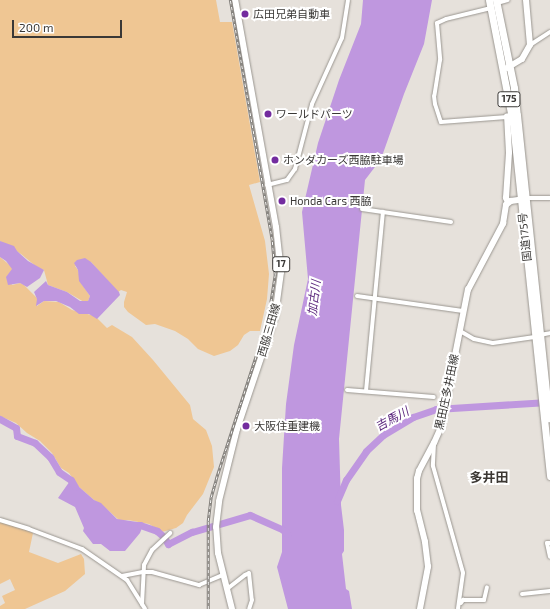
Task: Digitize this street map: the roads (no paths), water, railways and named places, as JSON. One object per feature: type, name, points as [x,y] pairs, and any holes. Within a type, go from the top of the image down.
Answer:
[{"type":"highway","name":"国道175号","points":[[493,3],[506,68],[510,116],[524,199]]},
{"type":"highway","name":"国道175号","points":[[506,68],[514,88],[548,427],[550,476]]},
{"type":"main road","name":"西脇三田線","points":[[232,609],[218,553],[216,524],[222,488],[233,444],[275,316],[281,272],[280,255],[235,0]]},
{"type":"main road","points":[[506,68],[522,59],[530,45],[526,0]]},
{"type":"main road","name":"黒田庄多井田線","points":[[420,609],[428,567],[425,542],[417,511],[415,488],[419,471],[434,443],[444,412],[468,290],[503,224],[505,208],[508,203],[506,198],[510,116]]},
{"type":"main road","points":[[508,203],[524,199]]},
{"type":"street","points":[[267,185],[286,180],[295,169],[312,104],[342,38],[348,0]]},
{"type":"street","points":[[508,0],[493,3],[437,23],[440,60],[434,96],[441,122],[510,116]]},
{"type":"street","points":[[530,45],[550,32]]},
{"type":"street","points":[[524,199],[548,198],[550,195]]},
{"type":"street","points":[[362,210],[451,222]]},
{"type":"street","points":[[366,391],[383,212]]},
{"type":"street","points":[[357,296],[463,311]]},
{"type":"street","points":[[460,331],[474,339],[493,343],[550,333]]},
{"type":"street","points":[[347,390],[434,397]]},
{"type":"street","points":[[434,443],[433,466],[463,573],[460,604],[458,609]]},
{"type":"street","points":[[0,520],[30,529],[82,549],[127,580],[143,607]]},
{"type":"street","points":[[143,607],[143,572],[149,555],[170,533]]},
{"type":"street","points":[[548,543],[550,557]]},
{"type":"street","points":[[122,576],[152,572],[195,585],[224,575]]},
{"type":"street","points":[[227,589],[244,575],[249,573],[252,600],[249,609]]},
{"type":"street","points":[[460,604],[463,600],[484,600],[487,587]]},
{"type":"street","points":[[522,594],[550,591]]},
{"type":"water","name":"加古川","points":[[363,0],[432,0],[424,44],[404,94],[381,159],[365,180],[339,439],[341,505],[344,530],[344,551],[342,554],[346,589],[349,591],[352,609],[288,609],[277,567],[282,552],[282,468],[286,404],[294,345],[308,279],[302,212],[318,143],[339,80],[361,24]]},
{"type":"water","points":[[0,241],[14,246],[17,251],[28,261],[44,270],[40,278],[27,287],[20,283],[8,285],[6,277],[12,269],[6,261],[0,257]]},
{"type":"water","points":[[85,258],[91,262],[119,292],[120,295],[97,319],[89,314],[79,314],[70,307],[56,301],[44,301],[36,306],[37,299],[34,292],[46,281],[48,285],[67,292],[80,301],[88,301],[90,296],[79,281],[78,270],[74,263],[77,260]]},
{"type":"water","points":[[72,478],[78,486],[94,500],[101,503],[117,519],[144,523],[140,533],[125,551],[110,551],[101,544],[93,544],[83,531],[84,528],[75,507],[58,498]]},
{"type":"waterway","name":"吉馬川","points":[[337,501],[346,480],[366,451],[383,435],[413,417],[436,409],[548,402]]},
{"type":"waterway","points":[[0,419],[16,428],[17,436],[35,443],[50,457],[59,472],[71,480],[75,487]]},
{"type":"waterway","points":[[165,539],[168,544],[192,532],[250,515],[283,530],[288,534]]},
{"type":"waterway","points":[[134,526],[140,525],[157,531],[164,537]]},
{"type":"railway","points":[[208,609],[208,521],[211,497],[268,319],[275,275],[272,240],[230,0]]},
{"type":"place","name":"広田兄弟自動車","points":[[245,14]]},
{"type":"place","name":"ワールドパーツ","points":[[268,114]]},
{"type":"place","name":"ホンダカーズ西脇駐車場","points":[[275,160]]},
{"type":"place","name":"Honda Cars 西脇","points":[[282,201]]},
{"type":"place","name":"大阪住重建機","points":[[246,426]]},
{"type":"district","name":"多井田","points":[[489,477]]}]
